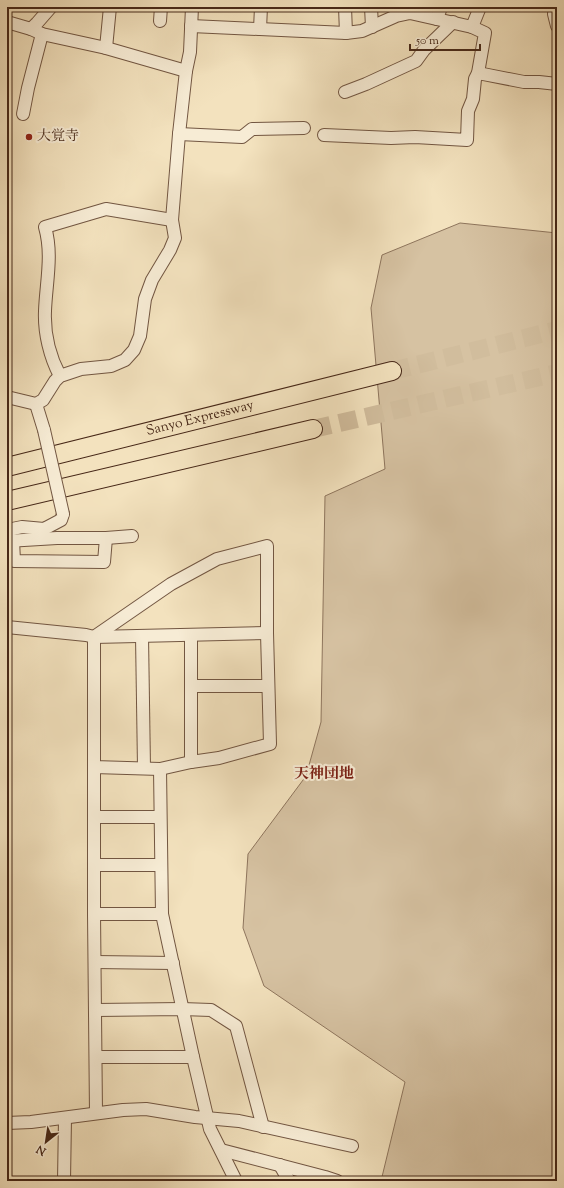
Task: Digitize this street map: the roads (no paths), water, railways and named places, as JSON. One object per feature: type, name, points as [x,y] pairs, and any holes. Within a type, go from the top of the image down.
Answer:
[{"type":"highway","name":"Sanyo Expressway","points":[[7,467],[392,371]]},
{"type":"highway","points":[[7,501],[313,429]]},
{"type":"street","points":[[31,29],[51,7]]},
{"type":"street","points":[[106,48],[110,7]]},
{"type":"street","points":[[160,21],[161,7]]},
{"type":"street","points":[[7,397],[36,404],[43,400],[60,376],[81,370],[111,366],[125,360],[134,350],[140,336],[145,299],[152,280],[170,250],[174,238],[172,220],[179,134],[186,71],[190,52],[192,7]]},
{"type":"street","points":[[260,29],[261,7]]},
{"type":"street","points":[[345,7],[346,33]]},
{"type":"street","points":[[371,7],[372,27]]},
{"type":"street","points":[[438,19],[441,7]]},
{"type":"street","points":[[472,27],[480,7]]},
{"type":"street","points":[[555,7],[554,14],[557,26]]},
{"type":"street","points":[[191,26],[346,33],[362,31],[396,16],[410,13],[472,27],[485,33],[478,73],[475,80],[473,99],[468,111],[467,140],[324,135]]},
{"type":"street","points":[[7,22],[42,34],[106,48],[186,71]]},
{"type":"street","points":[[345,92],[416,61],[424,50],[453,22]]},
{"type":"street","points":[[23,114],[42,34]]},
{"type":"street","points":[[478,73],[524,82],[557,84]]},
{"type":"street","points":[[179,134],[242,137],[252,129],[304,128]]},
{"type":"street","points":[[60,376],[54,365],[45,322],[49,270],[45,227],[106,209],[172,220]]},
{"type":"street","points":[[9,537],[22,527],[44,529],[60,520],[63,514],[44,430],[36,404]]},
{"type":"street","points":[[9,537],[106,538],[132,536]]},
{"type":"street","points":[[9,537],[14,561],[104,562],[106,538]]},
{"type":"street","points":[[94,637],[171,584],[217,559],[267,546],[267,633],[270,744],[219,758],[160,769],[94,767]]},
{"type":"street","points":[[7,627],[86,634],[94,637],[267,633]]},
{"type":"street","points":[[191,635],[191,762]]},
{"type":"street","points":[[142,636],[144,768]]},
{"type":"street","points":[[94,637],[96,1113]]},
{"type":"street","points":[[191,686],[268,686]]},
{"type":"street","points":[[160,769],[162,914],[210,1129],[236,1181]]},
{"type":"street","points":[[94,817],[160,817]]},
{"type":"street","points":[[94,865],[161,865]]},
{"type":"street","points":[[94,914],[162,914]]},
{"type":"street","points":[[95,962],[173,963]]},
{"type":"street","points":[[96,1010],[211,1010],[236,1026],[263,1127]]},
{"type":"street","points":[[96,1058],[193,1057]]},
{"type":"street","points":[[7,1123],[31,1122],[96,1113],[146,1109],[239,1121],[352,1146]]},
{"type":"street","points":[[64,1181],[65,1118]]},
{"type":"street","points":[[221,1150],[325,1176],[337,1181]]},
{"type":"street","points":[[280,1165],[289,1181]]},
{"type":"tunnel","points":[[392,371],[557,330]]},
{"type":"tunnel","points":[[313,429],[557,373]]},
{"type":"place","name":"大覚寺","points":[[29,137]]},
{"type":"district","name":"天神団地","points":[[324,774]]}]
